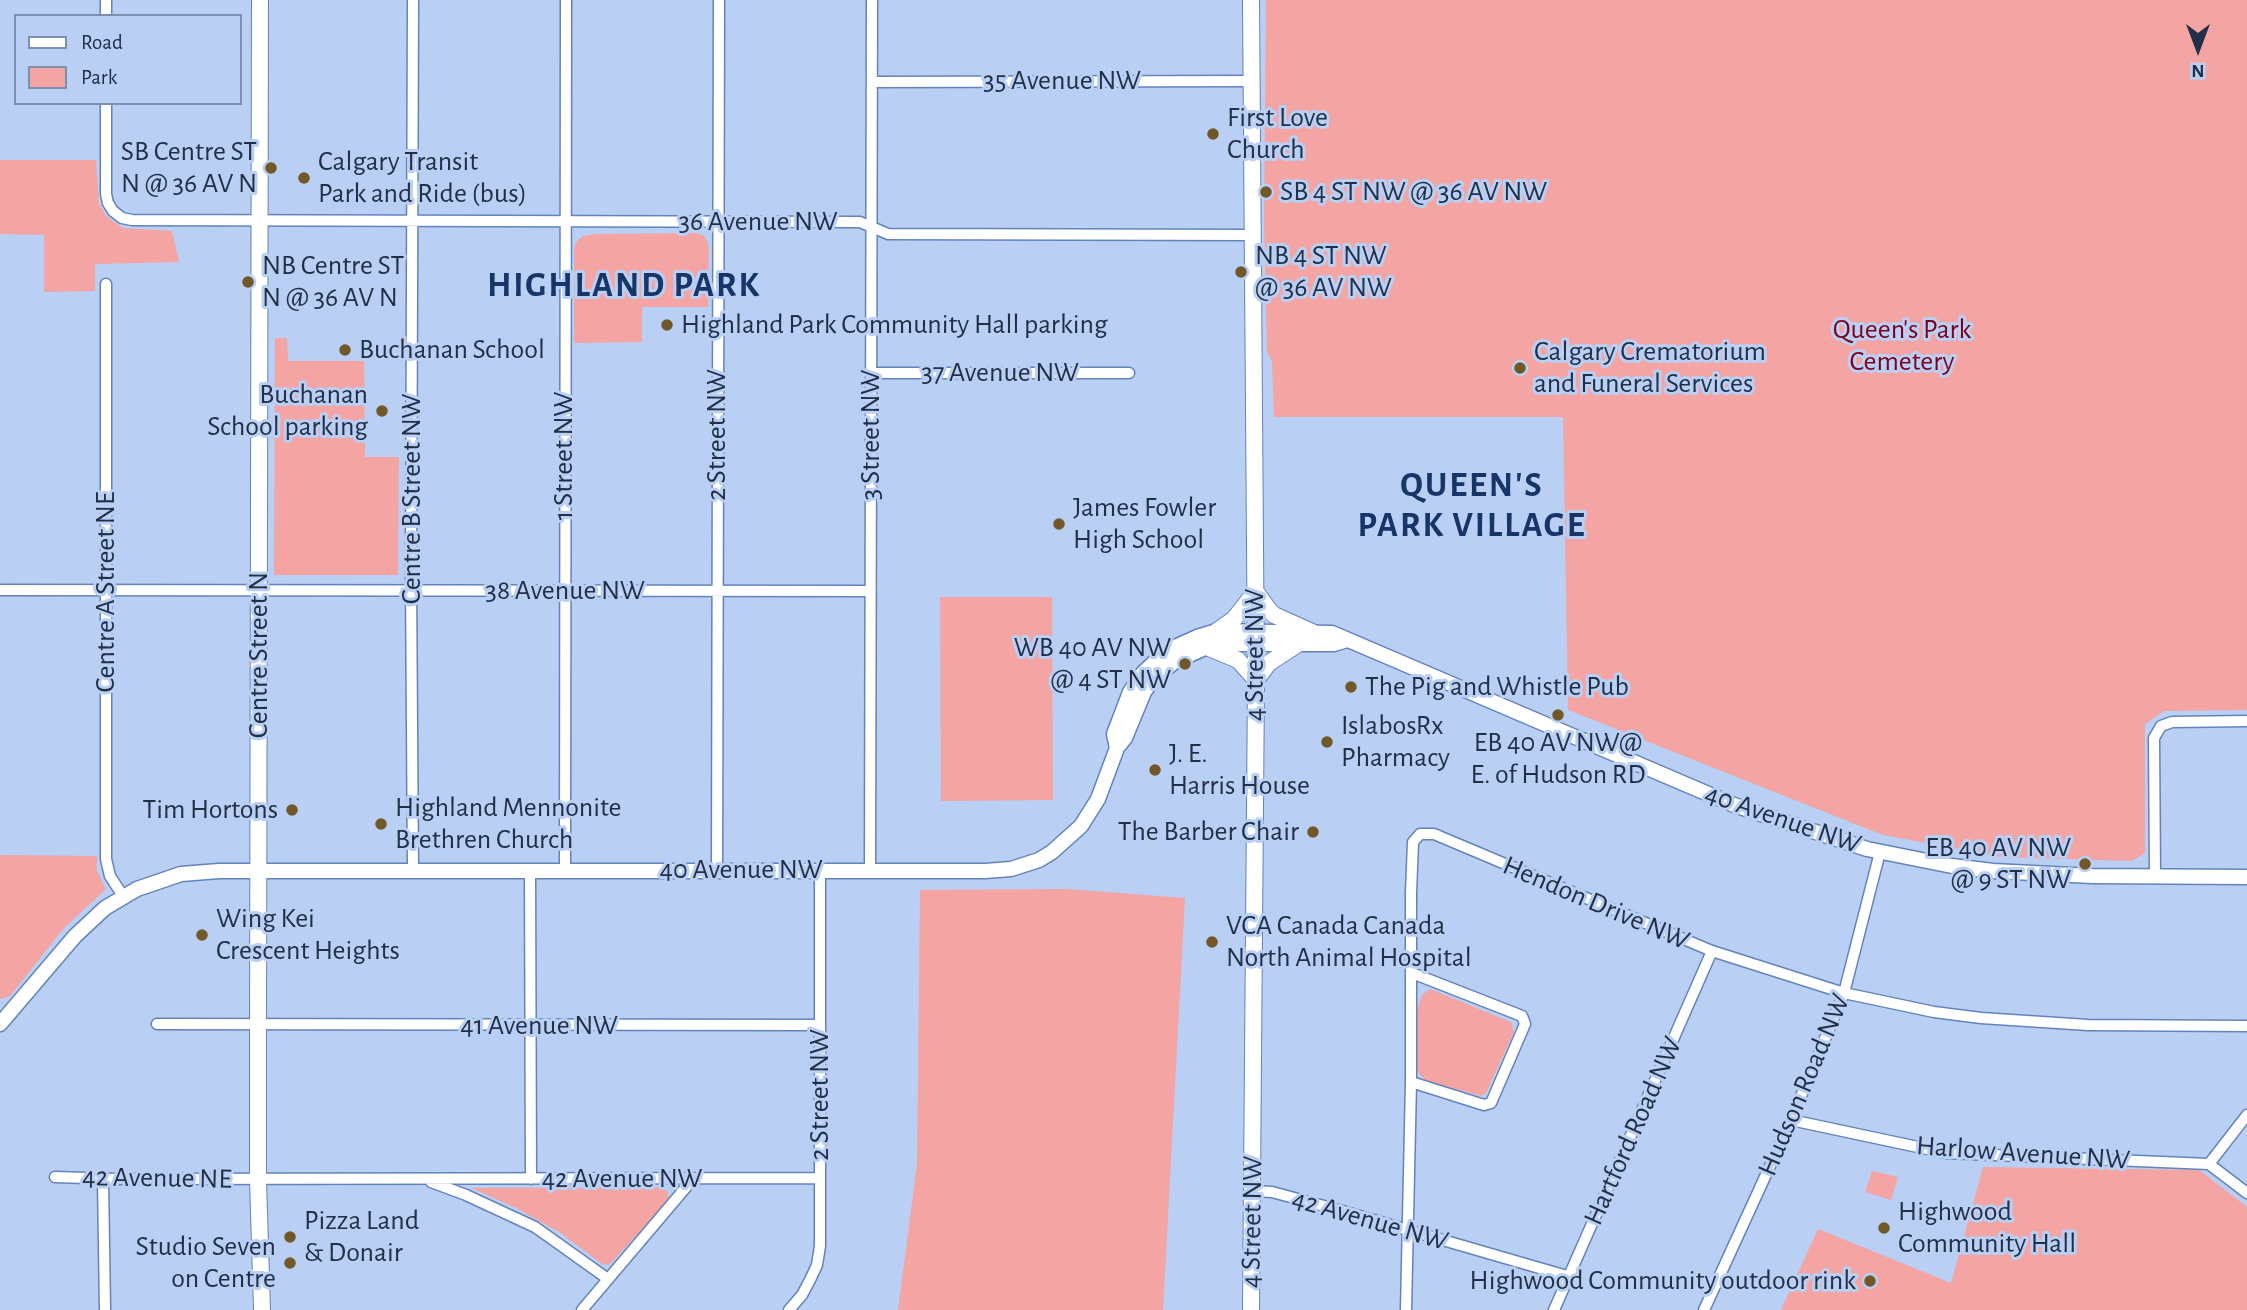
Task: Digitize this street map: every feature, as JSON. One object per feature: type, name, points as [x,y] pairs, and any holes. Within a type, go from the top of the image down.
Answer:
[{"type":"main road","name":"Centre Street N","points":[[260,0],[258,1180],[262,1310]]},
{"type":"main road","name":"4 Street NW","points":[[1251,0],[1256,592],[1251,1310]]},
{"type":"main road","points":[[1217,631],[1234,619],[1256,592],[1274,615],[1312,632]]},
{"type":"main road","points":[[1207,647],[1238,660],[1256,680],[1269,663],[1298,644]]},
{"type":"street","name":"Centre B Street NW","points":[[413,0],[413,871]]},
{"type":"street","name":"1 Street NW","points":[[565,871],[566,0]]},
{"type":"street","name":"2 Street NW","points":[[717,870],[719,0]]},
{"type":"street","name":"3 Street NW","points":[[870,870],[872,0]]},
{"type":"street","name":"35 Avenue NW","points":[[873,82],[1251,81]]},
{"type":"street","name":"36 Avenue NW","points":[[106,105],[106,194],[113,211],[122,218],[132,220],[860,222],[888,234],[1253,235]]},
{"type":"street","name":"Centre A Street NE","points":[[106,284],[106,859],[110,876],[123,896]]},
{"type":"street","name":"37 Avenue NW","points":[[872,373],[1129,373]]},
{"type":"street","name":"38 Avenue NW","points":[[0,590],[870,592]]},
{"type":"street","name":"40 Avenue NW","points":[[1117,748],[1114,734],[1130,692],[1143,673],[1163,654],[1175,647],[1217,631],[1298,644],[1334,644],[1347,640]]},
{"type":"street","name":"40 Avenue NW","points":[[0,1024],[75,936],[105,908],[151,883],[181,874],[202,871],[1011,869],[1039,860],[1063,844],[1088,817],[1139,702],[1152,681],[1174,662],[1207,647],[1312,632],[1332,633],[1734,805],[1880,852],[1952,866],[1993,870],[2155,877],[2247,877]]},
{"type":"street","points":[[2155,877],[2154,738],[2161,726],[2172,722],[2247,721]]},
{"type":"street","name":"Hendon Drive NW","points":[[1406,1310],[1413,842],[1420,834],[1434,834],[1712,951],[1844,993],[1934,1012],[1981,1018],[2088,1025],[2247,1026]]},
{"type":"street","name":"Hudson Road NW","points":[[1704,1310],[1791,1119],[1844,993],[1880,852]]},
{"type":"street","points":[[530,871],[531,1179]]},
{"type":"street","name":"2 Street NW","points":[[789,1310],[802,1295],[817,1265],[820,1246],[820,871]]},
{"type":"street","name":"Hartford Road NW","points":[[1554,1310],[1712,951]]},
{"type":"street","points":[[1410,1082],[1484,1105],[1491,1103],[1525,1024],[1522,1016],[1412,972]]},
{"type":"street","name":"41 Avenue NW","points":[[157,1024],[820,1025]]},
{"type":"street","points":[[2247,1115],[2209,1164],[2247,1194]]},
{"type":"street","name":"Harlow Avenue NW","points":[[1791,1119],[1946,1153],[2209,1164]]},
{"type":"street","name":"42 Avenue NE","points":[[55,1177],[258,1180]]},
{"type":"street","name":"42 Avenue NW","points":[[258,1180],[820,1178]]},
{"type":"street","points":[[103,1179],[105,1310]]},
{"type":"street","name":"42 Avenue NW","points":[[423,1179],[467,1195],[536,1227],[608,1279]]},
{"type":"street","points":[[582,1310],[693,1179]]},
{"type":"street","name":"42 Avenue NW","points":[[1252,1191],[1272,1192],[1567,1276]]},
{"type":"green space","name":"Queen's Park Cemetery","points":[[1266,0],[2247,0],[2247,710],[2164,711],[2145,724],[2145,853],[2132,861],[2000,857],[1883,835],[1568,710],[1563,417],[1274,417],[1272,362],[1267,351],[1264,222]]},
{"type":"green space","points":[[0,160],[96,160],[99,203],[106,216],[123,228],[172,231],[179,262],[95,264],[95,291],[44,292],[44,235],[0,234]]},
{"type":"green space","points":[[696,233],[704,236],[709,245],[708,307],[642,307],[642,342],[574,343],[576,242],[583,236],[598,234]]},
{"type":"green space","points":[[275,338],[287,338],[288,361],[364,361],[365,457],[399,457],[398,575],[274,575]]},
{"type":"green space","points":[[940,597],[1052,597],[1053,800],[941,801]]},
{"type":"green space","points":[[0,855],[97,856],[97,871],[106,889],[64,928],[10,996],[0,999]]},
{"type":"green space","points":[[1066,889],[1185,898],[1163,1310],[898,1310],[917,1164],[920,890]]},
{"type":"green space","points":[[1430,989],[1511,1022],[1514,1032],[1486,1093],[1481,1096],[1426,1081],[1416,1070],[1417,1010],[1422,995]]},
{"type":"green space","points":[[1983,1167],[2199,1170],[2247,1207],[2247,1310],[1781,1310],[1818,1229],[1951,1283]]},
{"type":"green space","points":[[1872,1171],[1898,1177],[1891,1200],[1865,1192]]},
{"type":"green space","points":[[661,1187],[667,1191],[667,1202],[609,1265],[602,1264],[559,1232],[516,1208],[471,1188]]},
{"type":"place","name":"First Love Church","points":[[1213,134]]},
{"type":"place","name":"SB Centre ST N @ 36 AV N","points":[[271,168]]},
{"type":"place","name":"Calgary Transit Park and Ride (bus)","points":[[304,178]]},
{"type":"place","name":"SB 4 ST NW @ 36 AV NW","points":[[1266,192]]},
{"type":"place","name":"NB 4 ST NW @ 36 AV NW","points":[[1241,272]]},
{"type":"place","name":"NB Centre ST N @ 36 AV N","points":[[248,282]]},
{"type":"place","name":"Highland Park Community Hall parking","points":[[667,325]]},
{"type":"place","name":"Buchanan School","points":[[345,350]]},
{"type":"place","name":"Calgary Crematorium and Funeral Services","points":[[1520,368]]},
{"type":"place","name":"Buchanan School parking","points":[[382,411]]},
{"type":"place","name":"James Fowler High School","points":[[1059,524]]},
{"type":"place","name":"WB 40 AV NW @ 4 ST NW","points":[[1185,664]]},
{"type":"place","name":"The Pig and Whistle Pub","points":[[1351,687]]},
{"type":"place","name":"EB 40 AV NW@ E. of Hudson RD","points":[[1558,715]]},
{"type":"place","name":"IslabosRx Pharmacy","points":[[1327,742]]},
{"type":"place","name":"J. E. Harris House","points":[[1155,770]]},
{"type":"place","name":"Tim Hortons","points":[[292,810]]},
{"type":"place","name":"Highland Mennonite Brethren Church","points":[[381,824]]},
{"type":"place","name":"The Barber Chair","points":[[1313,832]]},
{"type":"place","name":"EB 40 AV NW @ 9 ST NW","points":[[2085,864]]},
{"type":"place","name":"Wing Kei Crescent Heights","points":[[202,935]]},
{"type":"place","name":"VCA Canada Canada North Animal Hospital","points":[[1212,942]]},
{"type":"place","name":"Highwood Community Hall","points":[[1884,1228]]},
{"type":"place","name":"Pizza Land & Donair","points":[[290,1237]]},
{"type":"place","name":"Studio Seven on Centre","points":[[290,1263]]},
{"type":"place","name":"Highwood Community outdoor rink","points":[[1870,1281]]},
{"type":"district","name":"HIGHLAND PARK","points":[[624,285]]},
{"type":"district","name":"QUEEN'S PARK VILLAGE","points":[[1472,505]]}]
